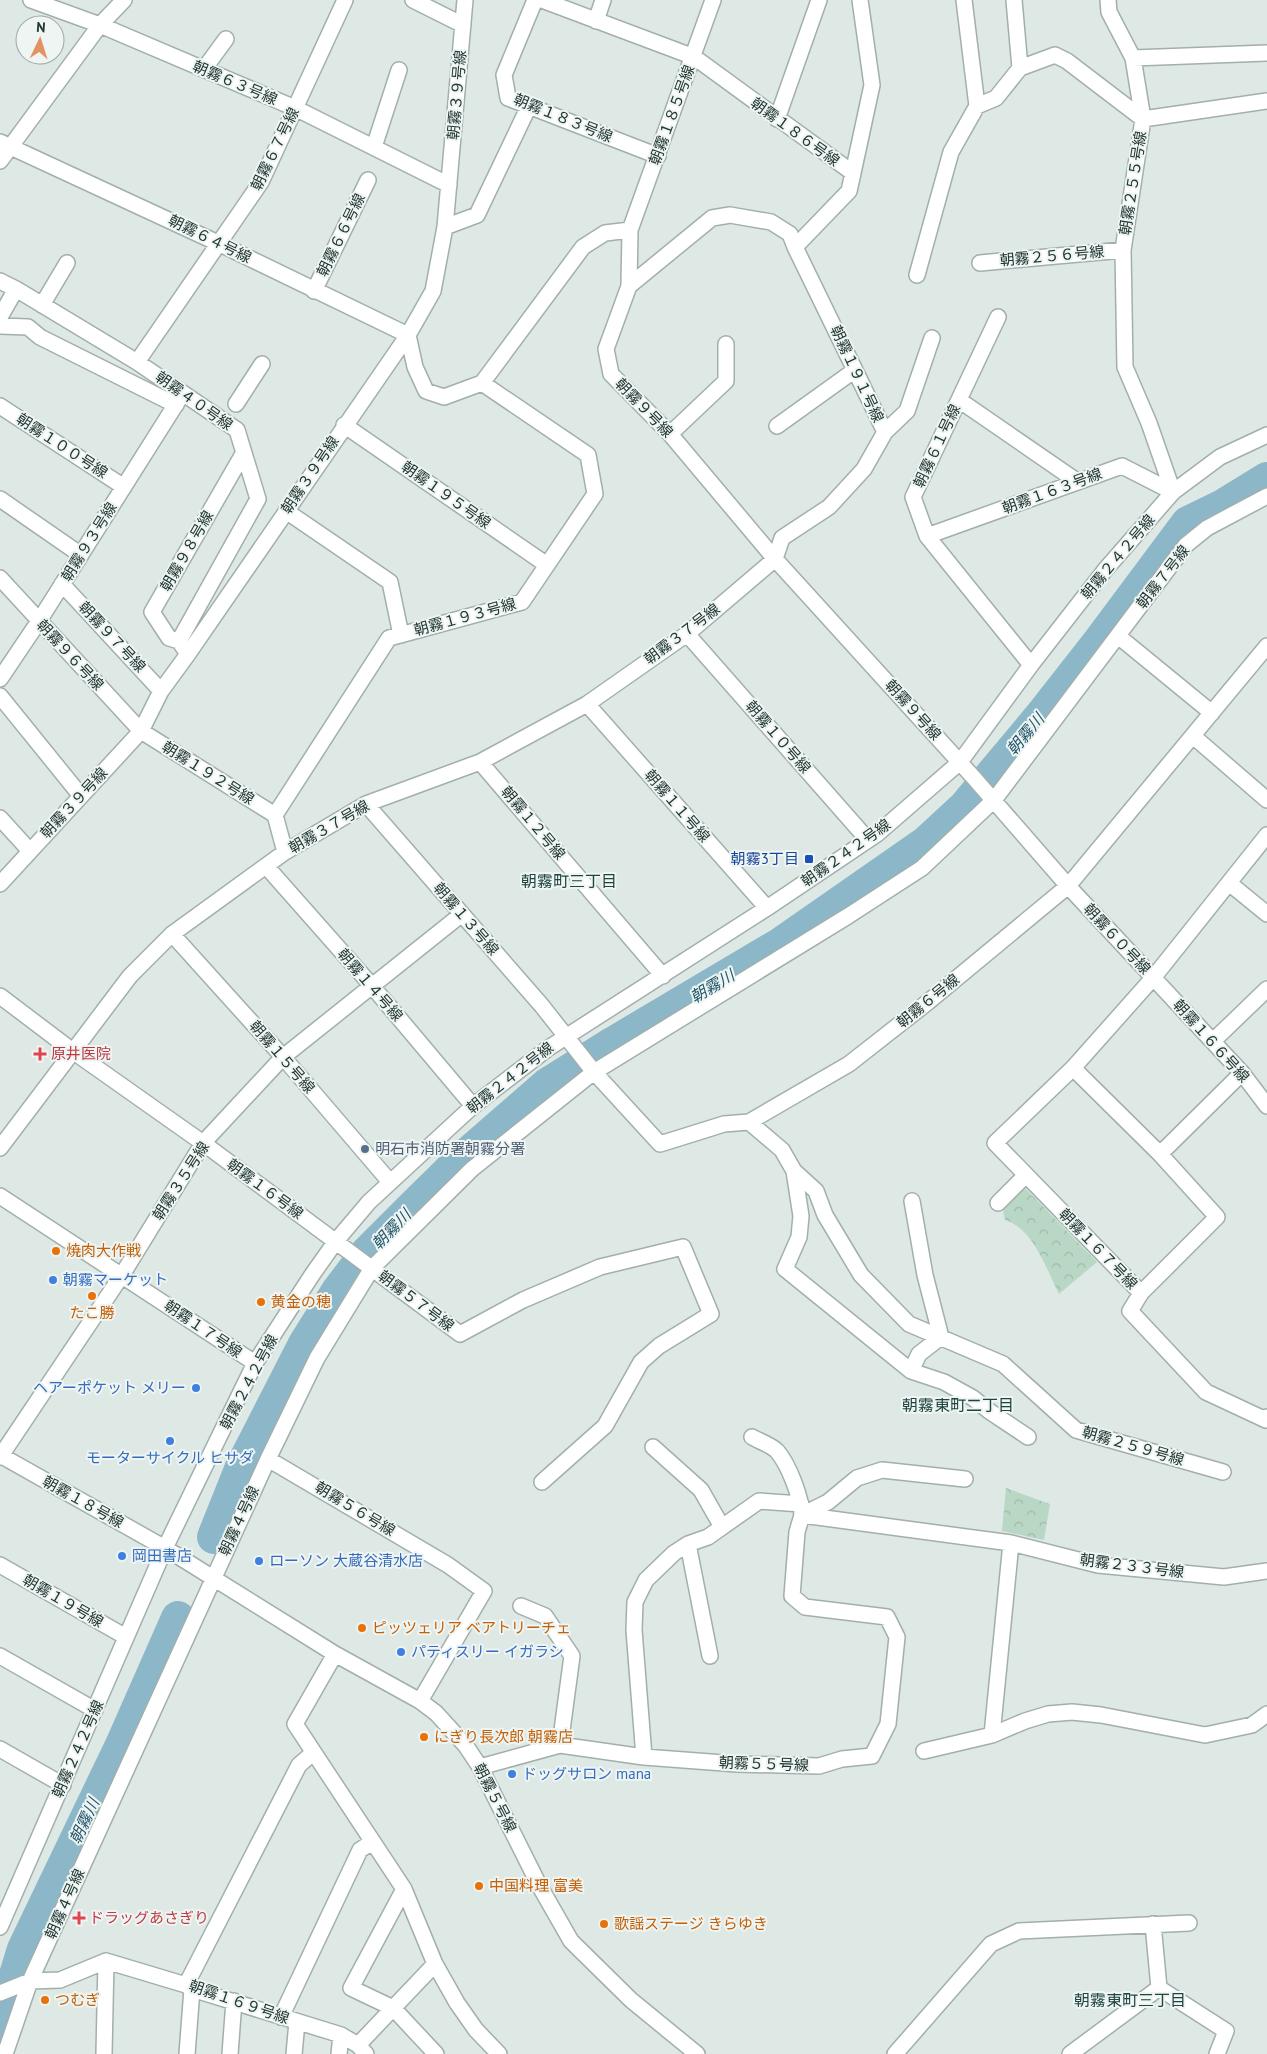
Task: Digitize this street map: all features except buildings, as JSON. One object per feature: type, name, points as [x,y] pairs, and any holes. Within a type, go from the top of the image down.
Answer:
[{"type":"street","name":"朝霧６３号線","points":[[31,0],[100,24],[295,108],[449,185]]},
{"type":"street","points":[[0,161],[5,143],[100,24],[124,0]]},
{"type":"street","name":"朝霧６７号線","points":[[137,362],[261,182],[344,0]]},
{"type":"street","points":[[413,0],[463,25]]},
{"type":"street","name":"朝霧３９号線","points":[[0,884],[141,731],[161,691],[408,335],[433,291],[449,185],[465,0]]},
{"type":"street","name":"朝霧１８３号線","points":[[535,0],[504,75],[508,98],[658,156]]},
{"type":"street","name":"朝霧１８６号線","points":[[542,0],[694,57],[853,173],[872,85],[860,0]]},
{"type":"street","points":[[596,21],[603,0]]},
{"type":"street","name":"朝霧１８５号線","points":[[630,230],[713,0]]},
{"type":"street","points":[[777,119],[819,0]]},
{"type":"street","points":[[917,275],[951,152],[977,106],[964,0]]},
{"type":"street","points":[[977,106],[996,98],[1020,68],[1014,0]]},
{"type":"street","points":[[1108,0],[1109,12],[1133,58],[1143,119],[1267,101]]},
{"type":"street","points":[[204,69],[226,40]]},
{"type":"street","points":[[1133,58],[1267,53]]},
{"type":"street","name":"朝霧２５５号線","points":[[1020,68],[1055,55],[1067,61],[1143,119],[1123,250],[1125,367],[1173,492]]},
{"type":"street","points":[[374,148],[400,70]]},
{"type":"street","points":[[444,227],[477,215],[529,106]]},
{"type":"street","name":"朝霧６４号線","points":[[5,143],[408,335]]},
{"type":"street","points":[[795,247],[849,191],[853,173]]},
{"type":"street","name":"朝霧６６号線","points":[[314,291],[368,180]]},
{"type":"street","name":"朝霧１９１号線","points":[[630,286],[712,218],[730,215],[771,222],[790,234],[885,432],[864,469],[829,507],[782,538],[775,559]]},
{"type":"street","points":[[408,335],[415,367],[426,392],[444,397],[482,383],[583,247],[605,233],[630,230]]},
{"type":"street","name":"朝霧９号線","points":[[630,230],[630,286],[606,349],[611,374],[670,434],[775,559],[960,762]]},
{"type":"street","name":"朝霧２５６号線","points":[[980,263],[1123,250]]},
{"type":"street","points":[[42,305],[67,263]]},
{"type":"street","name":"朝霧４０号線","points":[[0,281],[137,362],[179,399],[237,430],[258,499],[179,641]]},
{"type":"street","points":[[0,317],[16,289]]},
{"type":"street","name":"朝霧６１号線","points":[[998,317],[913,497],[927,536],[1031,665]]},
{"type":"street","points":[[0,326],[28,327],[40,336],[179,399]]},
{"type":"street","points":[[885,432],[907,411],[932,338]]},
{"type":"street","points":[[670,434],[726,380],[726,344]]},
{"type":"street","points":[[236,404],[262,364]]},
{"type":"street","points":[[777,426],[856,370]]},
{"type":"street","name":"朝霧１９３号線","points":[[274,815],[389,638],[522,602],[595,494],[588,455],[482,383]]},
{"type":"street","name":"朝霧９３号線","points":[[0,679],[81,556],[179,399]]},
{"type":"street","points":[[959,400],[1078,482]]},
{"type":"street","name":"朝霧１００号線","points":[[0,406],[124,487]]},
{"type":"street","name":"朝霧１９５号線","points":[[344,425],[547,565]]},
{"type":"street","name":"朝霧２４２号線","points":[[0,1928],[166,1548],[255,1363],[336,1241],[369,1202],[473,1106],[566,1036],[663,976],[868,840],[960,762],[1031,665],[1105,570],[1173,492],[1220,457],[1267,435]]},
{"type":"street","name":"朝霧９８号線","points":[[179,641],[170,638],[152,612],[243,454]]},
{"type":"street","name":"朝霧１６３号線","points":[[927,536],[1122,466],[1173,492]]},
{"type":"street","name":"朝霧７号線","points":[[991,798],[1118,636],[1186,545],[1207,528],[1267,496]]},
{"type":"street","points":[[2,505],[81,556]]},
{"type":"street","points":[[286,511],[390,582],[401,635]]},
{"type":"street","name":"朝霧３７号線","points":[[0,1148],[130,976],[172,934],[285,852],[366,804],[480,762],[587,704],[686,634],[775,559]]},
{"type":"street","name":"朝霧９６号線","points":[[0,578],[141,731]]},
{"type":"street","name":"朝霧９７号線","points":[[62,584],[161,691]]},
{"type":"street","name":"朝霧１０号線","points":[[686,634],[868,840]]},
{"type":"street","points":[[1118,636],[1212,713]]},
{"type":"street","points":[[179,641],[188,654]]},
{"type":"street","name":"朝霧６号線","points":[[592,1070],[660,1144],[724,1124],[749,1122],[849,1064],[1068,886],[1267,646]]},
{"type":"street","points":[[0,696],[81,796]]},
{"type":"street","name":"朝霧１１号線","points":[[587,704],[767,908]]},
{"type":"street","name":"朝霧１９２号線","points":[[141,731],[274,815]]},
{"type":"street","points":[[1193,736],[1267,800]]},
{"type":"street","name":"朝霧１２号線","points":[[480,762],[663,976]]},
{"type":"street","name":"朝霧６０号線","points":[[960,762],[1068,886],[1153,978],[1267,835]]},
{"type":"street","name":"朝霧４号線","points":[[5,2054],[27,1982],[268,1459],[317,1358],[370,1267],[472,1169],[592,1070],[839,922],[922,868],[991,798]]},
{"type":"street","name":"朝霧１３号線","points":[[366,804],[566,1036],[592,1070]]},
{"type":"street","points":[[274,815],[285,852]]},
{"type":"street","points":[[0,818],[30,851]]},
{"type":"street","name":"朝霧１４号線","points":[[266,866],[372,986],[473,1106]]},
{"type":"street","points":[[1229,883],[1267,914]]},
{"type":"street","name":"朝霧３５号線","points":[[0,1456],[122,1275],[203,1143],[282,1057],[462,914]]},
{"type":"street","name":"朝霧１５号線","points":[[172,934],[390,1182]]},
{"type":"street","name":"朝霧１６６号線","points":[[1153,978],[1213,1040],[1242,1073],[1267,1106]]},
{"type":"street","name":"朝霧１６７号線","points":[[1073,1068],[1160,1154],[1217,1217],[1141,1293],[995,1143],[1073,1068],[1153,978]]},
{"type":"street","points":[[1213,1040],[1267,989]]},
{"type":"street","name":"朝霧１６号線","points":[[0,996],[74,1052],[203,1143],[352,1253]]},
{"type":"street","points":[[1160,1154],[1242,1073]]},
{"type":"street","points":[[749,1122],[782,1150],[794,1171],[801,1216],[799,1237],[785,1269],[911,1371],[944,1382],[973,1398],[1028,1437]]},
{"type":"street","name":"朝霧２５９号線","points":[[794,1171],[816,1190],[824,1215],[861,1275],[910,1324],[1003,1364],[1076,1430],[1223,1472]]},
{"type":"street","points":[[998,1203],[1026,1175]]},
{"type":"street","name":"朝霧１７号線","points":[[0,1196],[255,1363]]},
{"type":"street","points":[[911,1371],[919,1354],[941,1337],[924,1276],[912,1201]]},
{"type":"street","name":"朝霧５７号線","points":[[352,1253],[460,1334],[523,1300],[600,1267],[683,1247],[711,1314],[659,1346],[641,1362],[605,1426],[542,1482]]},
{"type":"street","points":[[1141,1293],[1130,1311],[1206,1392],[1266,1420],[1267,1417]]},
{"type":"street","points":[[752,1438],[776,1450],[794,1483],[801,1509]]},
{"type":"street","points":[[653,1446],[701,1490],[722,1527]]},
{"type":"street","name":"朝霧１８号線","points":[[0,1456],[166,1548]]},
{"type":"street","name":"朝霧５６号線","points":[[268,1459],[448,1565],[484,1591],[420,1701]]},
{"type":"street","points":[[801,1509],[828,1502],[857,1478],[882,1470],[965,1479]]},
{"type":"street","points":[[644,1758],[634,1630],[635,1602],[646,1580],[674,1553],[688,1544],[708,1537],[759,1501],[1011,1543],[992,1734]]},
{"type":"street","name":"朝霧５５号線","points":[[480,1767],[560,1744],[644,1758],[737,1764],[819,1766],[842,1759],[872,1756],[888,1724],[897,1637],[888,1617],[805,1607],[792,1596],[797,1532],[801,1509]]},
{"type":"street","name":"朝霧２３３号線","points":[[1011,1543],[1098,1565],[1224,1577],[1267,1571]]},
{"type":"street","points":[[688,1544],[710,1656]]},
{"type":"street","name":"朝霧５号線","points":[[166,1548],[335,1654],[420,1701],[436,1713],[466,1746],[480,1767],[539,1885],[571,1941],[631,2000],[697,2054]]},
{"type":"street","name":"朝霧１９号線","points":[[0,1565],[126,1638]]},
{"type":"street","points":[[521,1606],[545,1616],[572,1656],[560,1744]]},
{"type":"street","points":[[335,1654],[295,1724],[404,1889],[434,1964],[476,2030],[499,2054]]},
{"type":"street","points":[[0,1656],[95,1710]]},
{"type":"street","points":[[924,1751],[992,1734],[1048,1714],[1072,1712],[1206,1735],[1252,1725],[1267,1714]]},
{"type":"street","points":[[0,1749],[63,1785]]},
{"type":"street","points":[[187,2054],[189,1987],[299,1765],[313,1753]]},
{"type":"street","points":[[281,2017],[360,1850],[372,1842]]},
{"type":"street","points":[[0,1886],[14,1894]]},
{"type":"street","points":[[404,1889],[351,1988],[393,2008],[436,2054]]},
{"type":"street","points":[[896,2054],[991,1944],[1019,1931],[1188,1923]]},
{"type":"street","points":[[1153,1924],[1159,1988]]},
{"type":"street","points":[[0,1993],[27,1982],[60,1980],[106,1961],[104,2054]]},
{"type":"street","name":"朝霧１６９号線","points":[[106,1961],[341,2035],[362,2050]]},
{"type":"street","points":[[362,2050],[393,2008],[434,1964]]},
{"type":"street","points":[[1070,2054],[1159,1988]]},
{"type":"street","points":[[1159,1988],[1226,2031],[1218,2054]]},
{"type":"street","points":[[230,2054],[234,2001]]},
{"type":"street","points":[[294,2054],[297,2022]]},
{"type":"street","points":[[339,2054],[341,2035]]},
{"type":"green space","points":[[1025,1188],[1097,1262],[1059,1294],[1044,1262],[1031,1241],[1024,1232],[1005,1220],[1003,1210]]},
{"type":"green space","points":[[1006,1488],[1050,1504],[1044,1540],[1002,1531]]},
{"type":"waterway","name":"朝霧川","points":[[214,1537],[242,1467],[305,1344],[338,1291],[367,1253],[462,1159],[547,1085],[781,944],[926,843],[965,807],[1042,715],[1188,523],[1223,506],[1267,479]]},
{"type":"waterway","name":"朝霧川","points":[[0,2027],[24,1949],[122,1745],[178,1618]]},
{"type":"place","name":"朝霧3丁目","points":[[809,859]]},
{"type":"place","name":"原井医院","points":[[40,1054]]},
{"type":"place","name":"明石市消防署朝霧分署","points":[[365,1149]]},
{"type":"place","name":"焼肉大作戦","points":[[56,1251]]},
{"type":"place","name":"朝霧マーケット","points":[[53,1280]]},
{"type":"place","name":"たこ勝","points":[[92,1296]]},
{"type":"place","name":"黄金の穂","points":[[261,1302]]},
{"type":"place","name":"ヘアーポケット メリー","points":[[196,1388]]},
{"type":"place","name":"モーターサイクル ヒサダ","points":[[170,1441]]},
{"type":"place","name":"岡田書店","points":[[122,1556]]},
{"type":"place","name":"ローソン 大蔵谷清水店","points":[[259,1561]]},
{"type":"place","name":"ピッツェリア ベアトリーチェ","points":[[362,1628]]},
{"type":"place","name":"パティスリー イガラシ","points":[[401,1652]]},
{"type":"place","name":"にぎり長次郎 朝霧店","points":[[424,1737]]},
{"type":"place","name":"ドッグサロン mana","points":[[512,1774]]},
{"type":"place","name":"中国料理 富美","points":[[479,1886]]},
{"type":"place","name":"ドラッグあさぎり","points":[[79,1918]]},
{"type":"place","name":"歌謡ステージ きらゆき","points":[[604,1924]]},
{"type":"place","name":"つむぎ","points":[[45,2000]]},
{"type":"district","name":"朝霧町三丁目","points":[[569,881]]},
{"type":"district","name":"朝霧東町二丁目","points":[[958,1405]]},
{"type":"district","name":"朝霧東町三丁目","points":[[1130,2000]]}]
